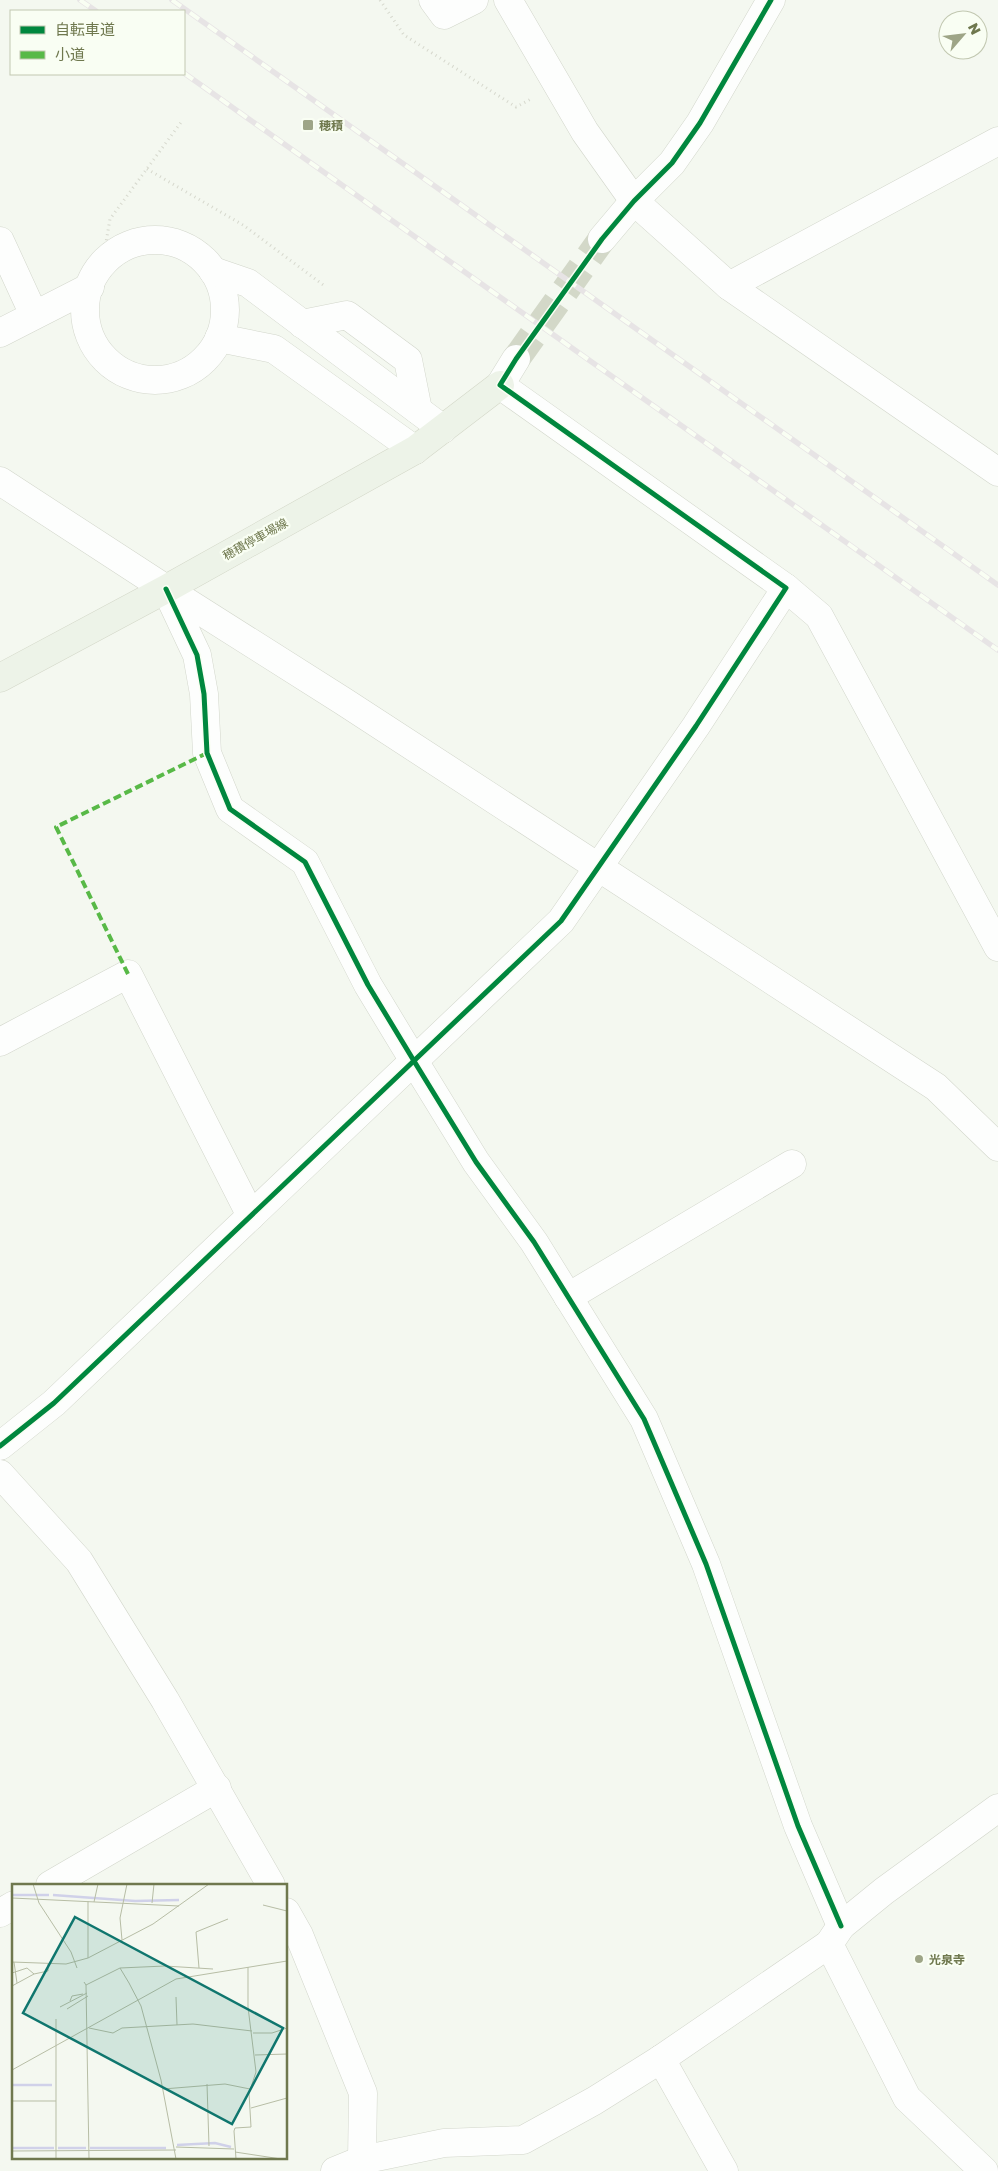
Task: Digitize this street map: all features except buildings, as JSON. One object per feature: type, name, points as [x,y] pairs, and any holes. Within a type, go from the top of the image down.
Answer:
[{"type":"main road","name":"穂積停車場線","points":[[0,678],[166,589],[415,450],[500,385]]},
{"type":"street","points":[[433,0],[444,15],[474,0]]},
{"type":"street","points":[[508,0],[585,132],[634,201],[729,286],[998,472]]},
{"type":"street","points":[[602,240],[634,201],[672,163],[700,124],[772,0]]},
{"type":"street","points":[[729,286],[998,141]]},
{"type":"street","points":[[152,240],[176,243],[197,254],[213,271],[222,293],[225,317],[219,338],[207,357],[190,371],[176,376],[147,380],[125,374],[107,361],[93,344],[86,323],[86,299],[96,276],[108,258],[128,245],[152,240]]},
{"type":"street","points":[[0,241],[34,316]]},
{"type":"street","points":[[213,271],[248,283],[443,429]]},
{"type":"street","points":[[0,333],[34,316],[96,276]]},
{"type":"street","points":[[219,338],[274,349],[415,450]]},
{"type":"street","points":[[516,359],[500,385],[786,588],[819,616],[998,947]]},
{"type":"street","points":[[0,481],[166,589],[344,701],[936,1087],[998,1147]]},
{"type":"street","points":[[0,1446],[54,1403],[561,921],[696,726],[786,588]]},
{"type":"street","points":[[166,589],[197,655],[204,694],[206,753],[230,809],[305,862],[368,984],[414,1061],[476,1162],[534,1242],[644,1419],[706,1564],[835,1935],[907,2098],[984,2171]]},
{"type":"street","points":[[0,1042],[128,974],[250,1216]]},
{"type":"street","points":[[568,1297],[792,1164]]},
{"type":"street","points":[[0,1474],[78,1561],[217,1788],[270,1884]]},
{"type":"street","points":[[52,1884],[217,1788]]},
{"type":"street","points":[[335,2171],[362,2160],[444,2143],[523,2140],[594,2101],[661,2060],[835,1935],[884,1891],[998,1808]]},
{"type":"street","points":[[0,1913],[12,1907]]},
{"type":"street","points":[[288,1916],[299,1936],[363,2093],[362,2160]]},
{"type":"street","points":[[661,2060],[724,2171]]},
{"type":"path","points":[[380,0],[404,35],[516,106],[558,86]]},
{"type":"path","points":[[96,276],[110,219],[182,121]]},
{"type":"path","points":[[147,168],[243,225],[329,288]]},
{"type":"tunnel","points":[[516,359],[602,239]]},
{"type":"railway","points":[[80,0],[95,10]]},
{"type":"railway","points":[[172,0],[998,585]]},
{"type":"railway","points":[[185,74],[998,650]]},
{"type":"marked path","points":[[128,974],[56,827],[207,753]]},
{"type":"cycle path","points":[[0,1446],[54,1403],[561,921],[696,726],[786,588],[500,385],[516,359],[602,239],[634,201],[672,163],[700,123],[771,0]]},
{"type":"cycle path","points":[[166,589],[197,655],[204,694],[207,753],[230,809],[305,862],[368,985],[414,1061],[476,1162],[534,1242],[644,1419],[706,1564],[798,1826],[841,1926]]},
{"type":"place","name":"穂積","points":[[308,125]]},
{"type":"place","name":"光泉寺","points":[[919,1959]]}]
